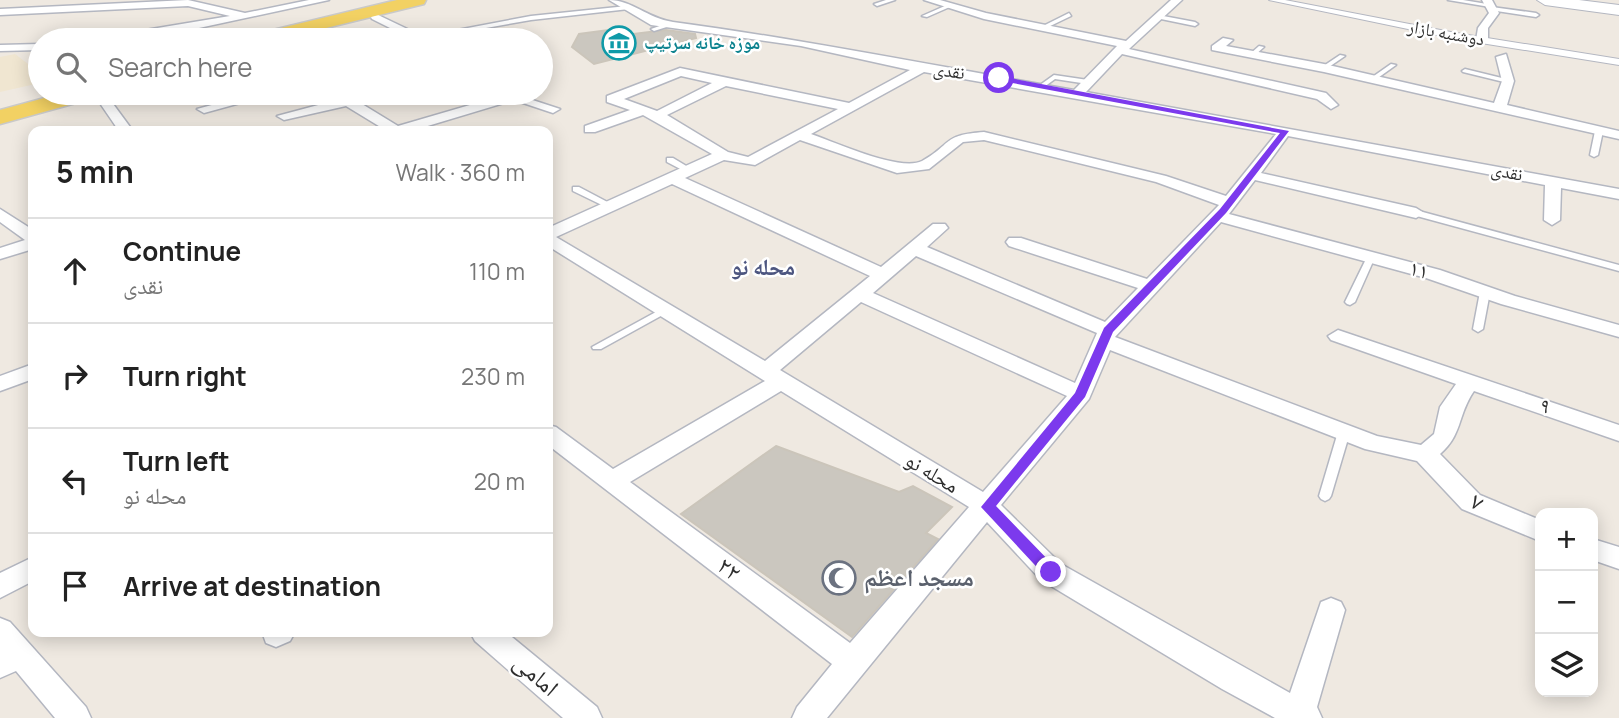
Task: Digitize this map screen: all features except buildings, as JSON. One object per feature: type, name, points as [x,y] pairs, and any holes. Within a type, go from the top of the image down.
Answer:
[{"type":"main road","points":[[1545,0],[1619,10]]},
{"type":"main road","points":[[342,28],[420,3]]},
{"type":"main road","points":[[309,28],[420,3]]},
{"type":"main road","points":[[0,104],[28,97]]},
{"type":"main road","points":[[0,117],[43,105]]},
{"type":"street","points":[[179,28],[324,0]]},
{"type":"street","name":"نقدی","points":[[614,0],[652,22],[801,43],[922,68],[1042,86],[1083,88],[1285,131],[1619,194]]},
{"type":"street","points":[[929,0],[1321,96],[1331,105]]},
{"type":"street","points":[[1083,88],[1177,0]]},
{"type":"street","name":"دوشنبه بازار","points":[[1273,0],[1482,40],[1619,62]]},
{"type":"street","points":[[0,12],[164,3],[203,5],[241,15]]},
{"type":"street","points":[[1482,40],[1483,28],[1494,13],[1490,5]]},
{"type":"street","points":[[970,12],[982,6]]},
{"type":"street","points":[[376,17],[398,28]]},
{"type":"street","points":[[208,24],[214,28]]},
{"type":"street","points":[[1227,40],[1216,48],[1257,51],[1619,135]]},
{"type":"street","points":[[0,48],[28,47]]},
{"type":"street","points":[[1499,108],[1508,81],[1502,57]]},
{"type":"street","points":[[1285,88],[1304,64]]},
{"type":"street","points":[[850,107],[680,72],[612,99],[659,116],[723,155],[750,162],[922,68]]},
{"type":"street","points":[[659,116],[667,107],[725,82]]},
{"type":"street","points":[[108,105],[122,126]]},
{"type":"street","points":[[204,109],[221,105]]},
{"type":"street","points":[[284,116],[314,105]]},
{"type":"street","points":[[357,105],[389,126]]},
{"type":"street","points":[[405,126],[481,105]]},
{"type":"street","points":[[541,105],[553,109]]},
{"type":"street","points":[[590,128],[643,110]]},
{"type":"street","points":[[808,718],[852,662],[988,507],[1081,394],[1106,335],[1223,210],[1285,131]]},
{"type":"street","name":"۱۱","points":[[799,135],[897,168],[924,166],[959,138],[984,136],[1161,180],[1223,210],[1619,331]]},
{"type":"street","points":[[553,238],[611,206],[723,155]]},
{"type":"street","points":[[1251,174],[1416,213]]},
{"type":"street","points":[[672,178],[883,275]]},
{"type":"street","points":[[1552,220],[1553,181]]},
{"type":"street","points":[[0,214],[28,236]]},
{"type":"street","points":[[612,481],[773,376],[860,294],[939,228]]},
{"type":"street","points":[[0,254],[28,242]]},
{"type":"street","name":"محله نو","points":[[553,242],[988,507],[1051,572],[1267,708],[1303,716]]},
{"type":"street","points":[[1015,242],[1150,286]]},
{"type":"street","points":[[916,249],[1106,335],[1373,443],[1425,454],[1445,437],[1451,407],[1471,380]]},
{"type":"street","points":[[860,294],[1081,394]]},
{"type":"street","name":"۹","points":[[1338,336],[1619,433]]},
{"type":"street","points":[[0,384],[28,373]]},
{"type":"street","name":"۲۲","points":[[553,437],[852,662]]},
{"type":"street","name":"۷","points":[[1425,454],[1471,502],[1535,529]]},
{"type":"street","points":[[1598,551],[1619,558]]},
{"type":"street","points":[[0,587],[28,571]]},
{"type":"street","points":[[1303,716],[1331,610]]},
{"type":"street","name":"امامی","points":[[491,637],[586,718]]},
{"type":"street","points":[[6,650],[75,718]]},
{"type":"lane","points":[[877,4],[892,0]]},
{"type":"lane","points":[[1451,1],[1490,5],[1535,15]]},
{"type":"lane","points":[[925,16],[949,6]]},
{"type":"lane","points":[[474,28],[531,18],[627,8]]},
{"type":"lane","points":[[1042,28],[1069,15]]},
{"type":"lane","points":[[1158,18],[1195,24]]},
{"type":"lane","points":[[654,29],[671,24]]},
{"type":"lane","points":[[1324,68],[1342,56]]},
{"type":"lane","points":[[1373,79],[1393,65]]},
{"type":"lane","points":[[1465,71],[1508,81]]},
{"type":"lane","points":[[1594,155],[1599,131]]},
{"type":"lane","points":[[670,160],[689,170]]},
{"type":"lane","points":[[576,189],[611,206]]},
{"type":"lane","points":[[1416,213],[1619,268]]},
{"type":"lane","points":[[1350,302],[1371,257]]},
{"type":"lane","points":[[1478,329],[1485,292]]},
{"type":"lane","points":[[597,347],[665,310]]},
{"type":"lane","points":[[1325,496],[1344,432]]},
{"type":"shaded area","points":[[15,54],[28,64],[28,86],[0,92],[0,57]]},
{"type":"place","name":"موزه خانه سرتیپ","points":[[619,43]]},
{"type":"place","name":"مسجد اعظم","points":[[839,578]]},
{"type":"district","name":"محله نو","points":[[763,267]]},
{"type":"route","points":[[999,78],[1285,131],[1223,211],[1108,330],[1081,394],[988,507],[1051,572]]}]
